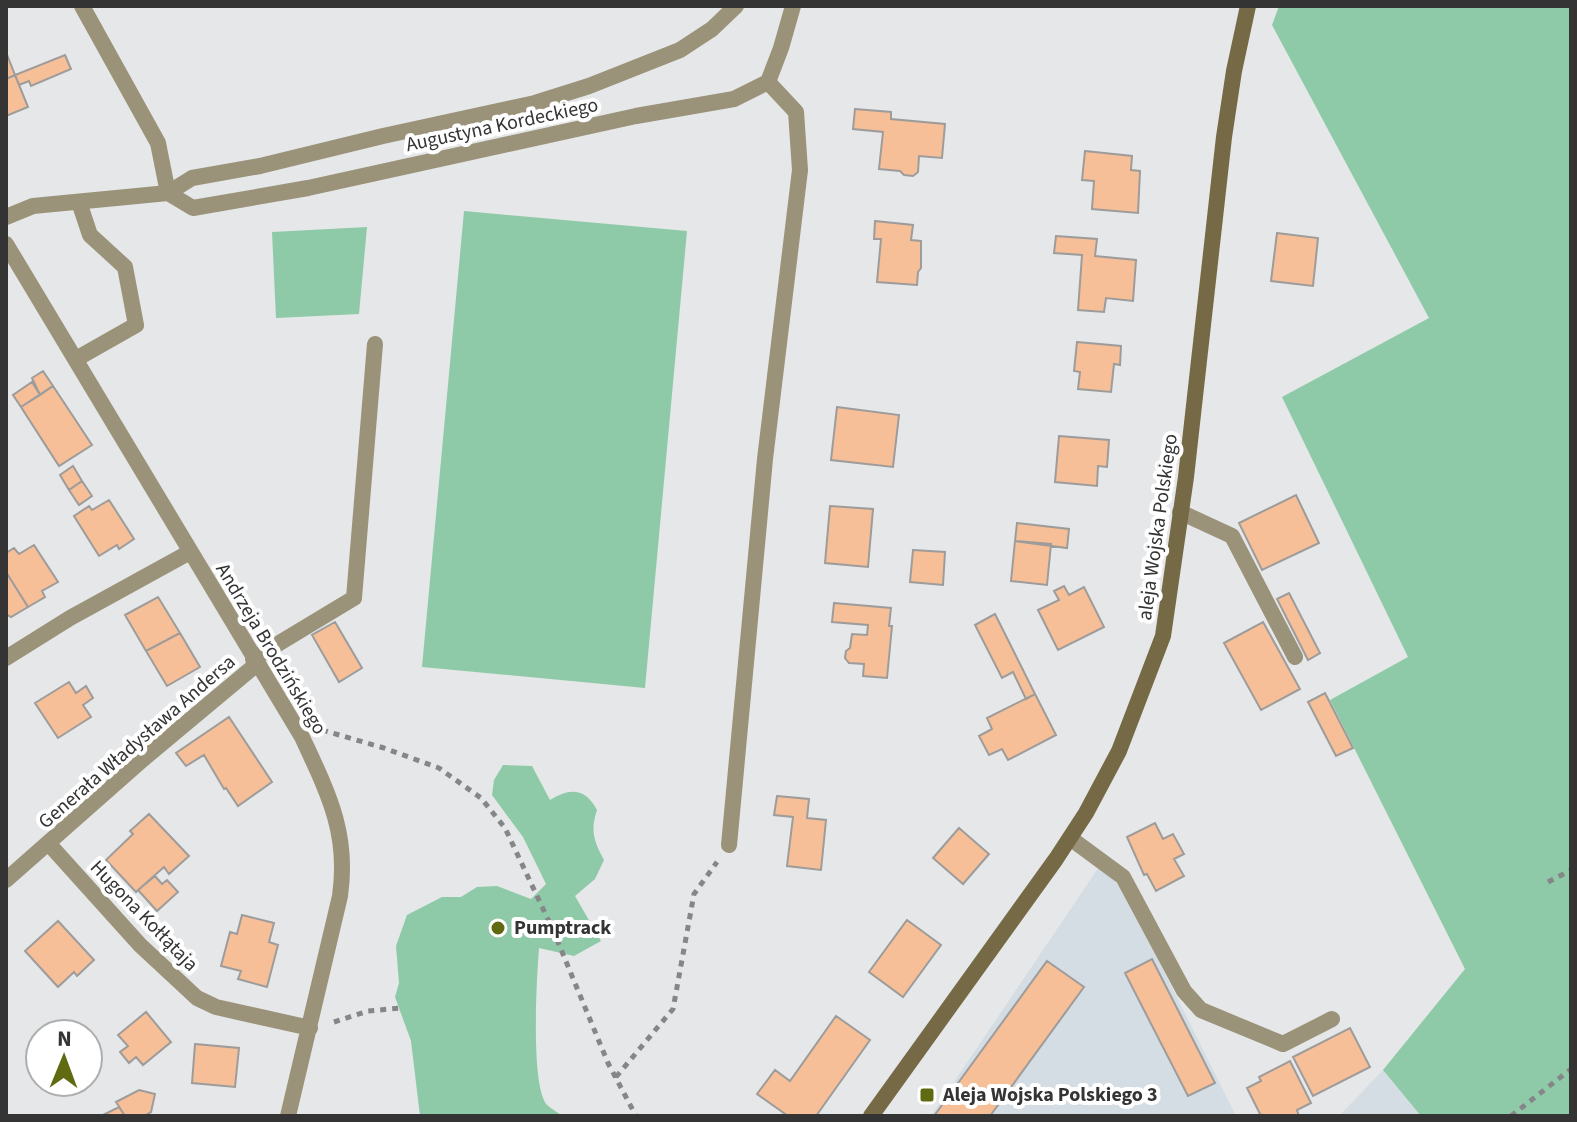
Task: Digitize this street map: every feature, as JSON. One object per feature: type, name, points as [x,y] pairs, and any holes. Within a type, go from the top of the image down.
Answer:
[{"type":"street","points":[[82,6],[158,143],[168,193]]},
{"type":"street","name":"Augustyna Kordeckiego","points":[[6,217],[33,206],[168,193],[192,178],[260,166],[535,103],[589,86],[680,50],[712,29],[736,6]]},
{"type":"street","points":[[729,845],[765,459],[800,170],[796,112],[768,82],[793,6]]},
{"type":"street","name":"aleja Wojska Polskiego","points":[[871,1116],[1070,838],[1119,751],[1163,636],[1224,137],[1248,6]]},
{"type":"street","name":"Augustyna Kordeckiego","points":[[168,193],[193,208],[308,188],[636,116],[734,99],[768,82]]},
{"type":"street","points":[[76,359],[136,325],[125,267],[90,235],[79,202]]},
{"type":"street","name":"Andrzeja Brodzińskiego","points":[[6,244],[302,737],[337,816],[343,872],[288,1116]]},
{"type":"street","name":"Generała Władysława Andersa","points":[[6,880],[255,662],[354,598],[375,344]]},
{"type":"street","points":[[1180,512],[1232,536],[1295,657]]},
{"type":"street","points":[[6,658],[70,618],[190,552]]},
{"type":"street","points":[[1070,838],[1123,877],[1184,991],[1201,1010],[1283,1044],[1332,1019]]},
{"type":"street","name":"Hugona Kołłątaja","points":[[49,844],[140,945],[197,998],[216,1007],[310,1028]]},
{"type":"path","points":[[302,737],[324,729],[384,748],[439,768],[481,798],[505,828],[522,861],[584,1010],[636,1116]]},
{"type":"path","points":[[616,1077],[673,1009],[694,894],[729,845]]},
{"type":"path","points":[[1548,882],[1571,870]]},
{"type":"path","points":[[310,1028],[368,1011],[401,1008]]},
{"type":"path","points":[[1511,1116],[1571,1069]]},
{"type":"shaded area","points":[[1101,864],[1126,895],[1236,1116],[931,1116]]},
{"type":"shaded area","points":[[1383,1070],[1421,1116],[1339,1116]]},
{"type":"green space","points":[[1279,6],[1571,6],[1571,1116],[1421,1116],[1383,1070],[1465,969],[1330,700],[1408,657],[1282,397],[1429,318],[1272,25]]},
{"type":"green space","points":[[464,211],[687,231],[645,688],[422,667]]},
{"type":"green space","points":[[367,227],[359,314],[276,318],[272,232]]},
{"type":"green space","name":"Pumptrack","points":[[503,765],[532,766],[550,800],[564,793],[576,792],[587,797],[597,810],[594,836],[604,860],[595,879],[575,896],[601,941],[574,956],[539,948],[538,1076],[547,1105],[562,1116],[420,1116],[411,1041],[395,997],[399,983],[396,946],[407,915],[442,897],[461,897],[477,887],[497,886],[531,899],[546,884],[523,837],[492,795],[494,780]]},
{"type":"building","points":[[6,52],[15,75],[6,79]]},
{"type":"building","points":[[65,55],[71,69],[31,86],[29,81],[19,85],[15,75]]},
{"type":"building","points":[[15,75],[28,107],[6,116],[6,79]]},
{"type":"building","points":[[855,109],[891,112],[891,119],[945,124],[942,158],[919,156],[918,172],[913,176],[879,169],[883,132],[853,129]]},
{"type":"building","points":[[1085,151],[1132,156],[1131,170],[1140,171],[1138,213],[1092,209],[1094,181],[1082,180]]},
{"type":"building","points":[[875,221],[913,225],[911,240],[921,241],[921,268],[917,285],[877,282],[881,239],[874,239]]},
{"type":"building","points":[[1277,233],[1318,238],[1313,286],[1271,281]]},
{"type":"building","points":[[1056,236],[1097,239],[1095,256],[1136,260],[1133,301],[1106,298],[1104,312],[1078,310],[1082,255],[1054,253]]},
{"type":"building","points":[[1077,342],[1121,346],[1120,365],[1114,364],[1111,392],[1078,389],[1080,372],[1074,371]]},
{"type":"building","points":[[43,371],[53,386],[40,395],[32,378]]},
{"type":"building","points":[[32,382],[40,395],[21,407],[13,395]]},
{"type":"building","points":[[53,386],[92,445],[59,466],[21,407]]},
{"type":"building","points":[[837,407],[899,415],[893,467],[831,460]]},
{"type":"building","points":[[1059,436],[1109,440],[1107,467],[1098,466],[1097,486],[1055,482]]},
{"type":"building","points":[[73,466],[82,481],[69,490],[60,475]]},
{"type":"building","points":[[82,481],[92,496],[79,505],[69,490]]},
{"type":"building","points":[[1296,495],[1319,543],[1262,570],[1239,523]]},
{"type":"building","points":[[109,500],[134,539],[119,549],[117,545],[99,556],[74,516],[89,506],[92,510]]},
{"type":"building","points":[[830,506],[873,509],[868,567],[825,563]]},
{"type":"building","points":[[1017,523],[1069,529],[1067,548],[1015,541]]},
{"type":"building","points":[[1015,541],[1051,544],[1047,585],[1011,581]]},
{"type":"building","points":[[34,545],[58,582],[42,591],[45,597],[28,607],[6,572],[6,553],[14,548],[19,554]]},
{"type":"building","points":[[913,550],[945,552],[943,585],[910,582]]},
{"type":"building","points":[[6,572],[28,607],[11,617],[6,614]]},
{"type":"building","points":[[1064,586],[1069,595],[1084,587],[1104,627],[1058,650],[1038,610],[1059,600],[1054,591]]},
{"type":"building","points":[[1289,593],[1320,653],[1308,660],[1277,599]]},
{"type":"building","points":[[158,597],[180,633],[146,651],[125,615]]},
{"type":"building","points":[[834,603],[891,608],[887,678],[863,676],[864,664],[849,663],[845,658],[852,634],[867,635],[868,625],[832,622]]},
{"type":"building","points":[[995,614],[1035,694],[1026,699],[1013,672],[1002,678],[975,625]]},
{"type":"building","points":[[335,622],[362,668],[339,682],[312,635]]},
{"type":"building","points":[[1263,622],[1300,689],[1261,710],[1224,643]]},
{"type":"building","points":[[180,633],[200,667],[167,686],[146,651]]},
{"type":"building","points":[[69,682],[76,693],[86,686],[93,698],[83,705],[91,717],[58,738],[35,703]]},
{"type":"building","points":[[1325,693],[1353,748],[1336,756],[1308,702]]},
{"type":"building","points":[[1035,694],[1056,735],[1008,760],[1002,749],[989,755],[979,736],[992,729],[987,718]]},
{"type":"building","points":[[229,717],[272,782],[238,806],[204,755],[186,766],[176,753]]},
{"type":"building","points":[[777,796],[809,799],[807,818],[826,820],[821,870],[787,866],[793,817],[774,815]]},
{"type":"building","points":[[149,814],[189,856],[169,874],[164,867],[136,892],[106,860]]},
{"type":"building","points":[[1155,823],[1163,839],[1173,834],[1184,854],[1174,859],[1184,876],[1156,891],[1147,874],[1144,875],[1127,837]]},
{"type":"building","points":[[959,828],[989,854],[963,884],[933,858]]},
{"type":"building","points":[[155,876],[162,884],[167,880],[178,892],[157,911],[138,890]]},
{"type":"building","points":[[242,915],[274,923],[269,942],[278,945],[267,987],[238,979],[241,971],[221,966],[230,932],[237,934]]},
{"type":"building","points":[[907,920],[941,945],[903,997],[869,972]]},
{"type":"building","points":[[58,921],[94,960],[77,976],[74,972],[58,987],[25,951]]},
{"type":"building","points":[[1152,959],[1215,1083],[1188,1096],[1125,973]]},
{"type":"building","points":[[1047,961],[1084,987],[990,1116],[934,1116]]},
{"type":"building","points":[[146,1012],[171,1042],[143,1065],[136,1057],[129,1063],[120,1052],[128,1046],[118,1035]]},
{"type":"building","points":[[836,1016],[870,1040],[816,1116],[788,1116],[757,1094],[775,1070],[790,1081]]},
{"type":"building","points":[[1350,1028],[1370,1067],[1313,1096],[1293,1057]]},
{"type":"building","points":[[195,1044],[239,1048],[235,1087],[192,1083]]},
{"type":"building","points":[[1290,1061],[1311,1103],[1297,1110],[1299,1116],[1261,1116],[1247,1088],[1261,1081],[1259,1077]]},
{"type":"building","points":[[139,1090],[155,1094],[151,1112],[144,1116],[125,1116],[116,1102]]},
{"type":"building","points":[[119,1107],[125,1116],[101,1116]]},
{"type":"place","name":"Pumptrack","points":[[498,928]]},
{"type":"place","name":"Aleja Wojska Polskiego 3","points":[[927,1095]]}]
